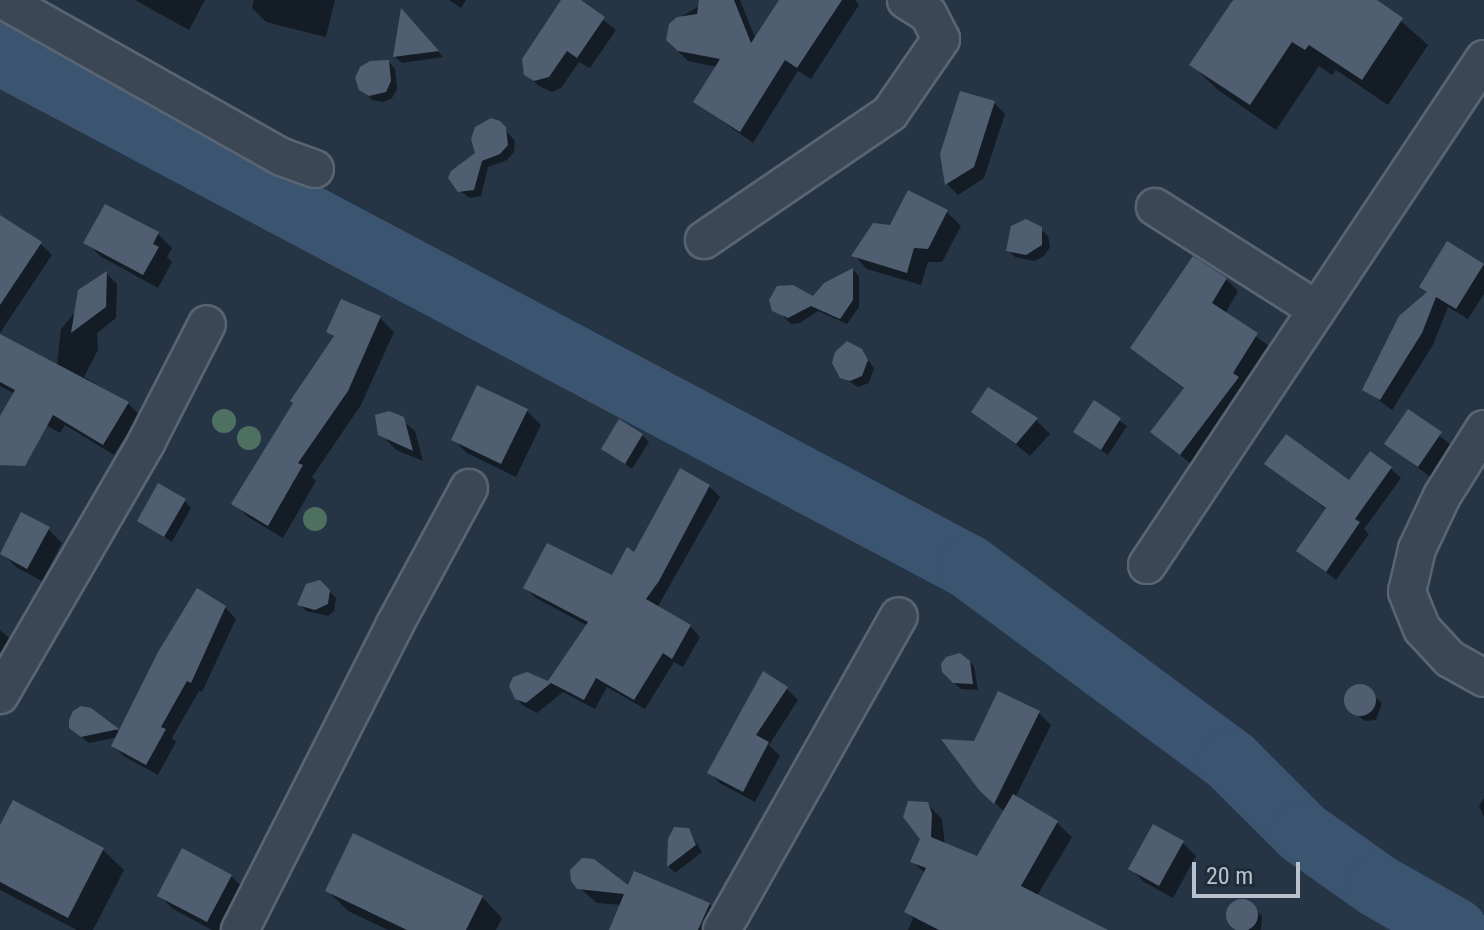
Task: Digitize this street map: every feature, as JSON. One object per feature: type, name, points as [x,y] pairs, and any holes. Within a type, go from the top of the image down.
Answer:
[{"type":"street","points":[[3,0],[282,157],[315,169]]},
{"type":"street","points":[[704,240],[890,113],[941,39],[928,14],[906,0]]},
{"type":"street","points":[[1147,565],[1484,59]]},
{"type":"street","points":[[1155,207],[1316,309]]},
{"type":"street","points":[[0,695],[147,441],[207,324]]},
{"type":"street","points":[[1484,429],[1442,496],[1417,549],[1407,592],[1422,629],[1450,659],[1484,678]]},
{"type":"street","points":[[240,930],[387,639],[469,488]]},
{"type":"street","points":[[722,930],[899,616]]},
{"type":"building","points":[[561,0],[581,0],[605,17],[577,58],[567,51],[549,77],[534,81],[524,75],[522,59]]},
{"type":"building","points":[[699,0],[734,0],[751,43],[779,0],[842,0],[797,68],[785,60],[740,132],[693,102],[720,59],[678,51],[666,40],[669,24],[677,17],[697,14]]},
{"type":"building","points":[[1233,0],[1377,0],[1403,18],[1362,80],[1309,45],[1305,50],[1292,42],[1250,105],[1189,65]]},
{"type":"building","points":[[401,8],[439,51],[393,57]]},
{"type":"building","points":[[389,60],[391,81],[386,92],[369,96],[359,90],[355,78],[360,67],[370,61]]},
{"type":"building","points":[[960,91],[995,101],[974,167],[945,185],[940,154]]},
{"type":"building","points":[[491,118],[506,127],[508,145],[500,154],[482,161],[474,190],[458,192],[448,178],[451,171],[475,153],[471,139],[475,127]]},
{"type":"building","points":[[908,190],[948,210],[928,249],[914,248],[907,273],[851,256],[873,223],[890,225]]},
{"type":"building","points":[[105,204],[159,232],[153,244],[159,247],[143,275],[83,243]]},
{"type":"building","points":[[0,215],[42,242],[0,305]]},
{"type":"building","points":[[1026,219],[1042,227],[1042,245],[1026,255],[1006,251],[1011,226]]},
{"type":"building","points":[[1447,241],[1484,264],[1456,309],[1436,297],[1422,333],[1380,400],[1362,390],[1399,316],[1427,292],[1419,287]]},
{"type":"building","points":[[1193,256],[1227,278],[1212,303],[1258,333],[1233,373],[1239,377],[1180,455],[1150,432],[1184,388],[1130,348]]},
{"type":"building","points":[[853,268],[853,300],[840,319],[811,306],[788,318],[772,311],[769,300],[777,286],[793,285],[813,296],[824,283]]},
{"type":"building","points":[[107,271],[106,307],[71,333],[78,290]]},
{"type":"building","points":[[341,299],[381,316],[348,391],[298,463],[303,465],[268,526],[231,504],[293,403],[290,401],[334,336],[326,332]]},
{"type":"building","points":[[0,334],[129,402],[103,445],[53,415],[25,466],[0,465],[0,416],[15,390],[0,382]]},
{"type":"building","points":[[847,341],[862,349],[868,360],[862,376],[850,381],[840,378],[832,363],[835,352]]},
{"type":"building","points":[[477,385],[528,409],[501,464],[451,440]]},
{"type":"building","points":[[988,387],[1038,418],[1016,444],[971,412]]},
{"type":"building","points":[[1094,400],[1121,418],[1101,450],[1073,432]]},
{"type":"building","points":[[1408,409],[1442,432],[1418,467],[1384,444]]},
{"type":"building","points":[[389,411],[404,417],[413,451],[378,435],[375,415]]},
{"type":"building","points":[[619,419],[643,434],[625,464],[601,449]]},
{"type":"building","points":[[1286,434],[1349,480],[1370,451],[1392,467],[1355,519],[1360,522],[1326,572],[1296,551],[1326,508],[1264,464]]},
{"type":"building","points":[[680,468],[710,485],[659,581],[646,599],[691,625],[672,659],[663,653],[634,700],[596,678],[584,700],[551,683],[526,703],[515,699],[509,686],[513,677],[527,672],[548,681],[588,622],[523,588],[547,543],[612,575],[627,547],[634,552]]},
{"type":"building","points":[[158,483],[186,499],[164,537],[137,521]]},
{"type":"building","points":[[21,512],[50,527],[27,569],[0,554]]},
{"type":"building","points":[[320,580],[330,590],[328,604],[315,610],[297,605],[306,584]]},
{"type":"building","points":[[197,588],[226,606],[191,683],[187,681],[161,727],[166,729],[146,765],[111,746],[158,652]]},
{"type":"building","points":[[960,653],[970,661],[973,684],[953,683],[942,672],[941,664],[946,657]]},
{"type":"building","points":[[763,671],[788,687],[756,735],[769,742],[743,792],[707,773]]},
{"type":"building","points":[[1360,684],[1371,689],[1376,700],[1371,711],[1360,716],[1349,711],[1344,700],[1349,689]]},
{"type":"building","points":[[998,691],[1040,711],[994,804],[979,790],[941,739],[974,741]]},
{"type":"building","points":[[81,706],[91,708],[119,729],[81,737],[69,728],[69,720],[73,711]]},
{"type":"building","points":[[1013,794],[1058,821],[1021,886],[1108,930],[939,930],[904,912],[926,868],[910,862],[920,839],[903,817],[908,801],[928,802],[932,814],[931,837],[977,856]]},
{"type":"building","points":[[13,800],[104,848],[68,918],[0,882],[0,825]]},
{"type":"building","points":[[1153,824],[1184,841],[1159,886],[1128,869]]},
{"type":"building","points":[[674,827],[689,828],[696,845],[667,867],[668,839]]},
{"type":"building","points":[[353,833],[483,896],[466,930],[407,930],[325,891]]},
{"type":"building","points":[[182,848],[232,875],[207,922],[157,896]]},
{"type":"building","points":[[582,858],[594,859],[628,885],[634,871],[710,903],[698,930],[609,930],[624,894],[577,889],[571,881],[570,870]]},
{"type":"building","points":[[1242,899],[1253,904],[1258,915],[1253,926],[1242,931],[1231,926],[1226,915],[1231,904]]},
{"type":"waterway","points":[[0,53],[969,567],[1231,761],[1303,833],[1378,886],[1455,930]]}]
